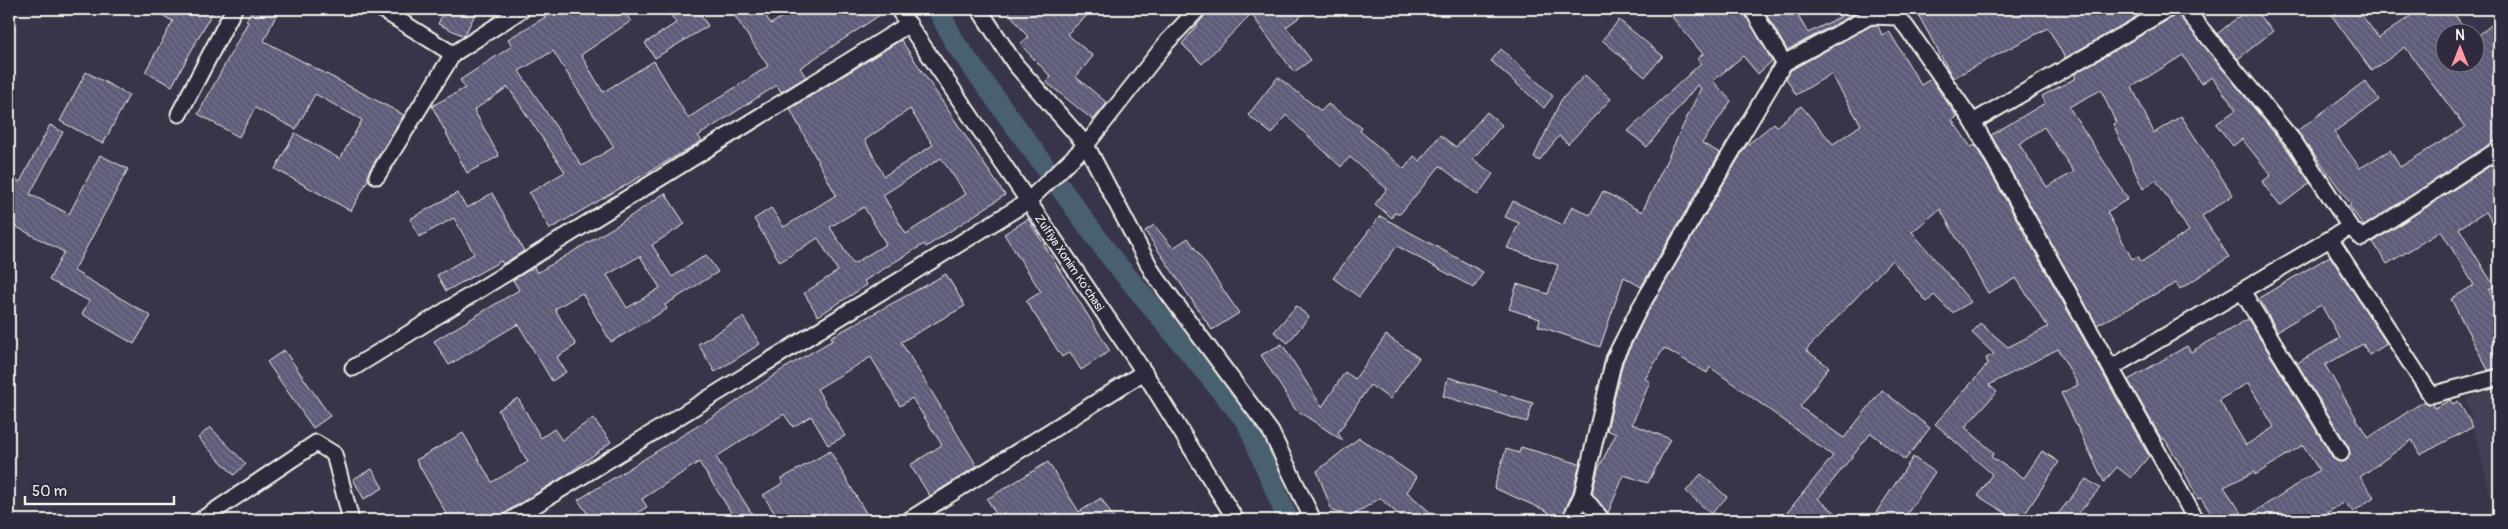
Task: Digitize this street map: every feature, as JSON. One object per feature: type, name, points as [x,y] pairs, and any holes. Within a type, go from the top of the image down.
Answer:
[{"type":"street","points":[[179,114],[234,9]]},
{"type":"street","points":[[381,9],[453,54]]},
{"type":"street","points":[[377,176],[453,54],[523,9]]},
{"type":"street","name":"Zulfiya Xonim Ko'chasi","points":[[898,9],[1032,197],[1236,520]]},
{"type":"street","points":[[979,9],[1015,64],[1081,151],[1153,273],[1271,432],[1313,520]]},
{"type":"street","points":[[511,520],[1032,197],[1081,151],[1167,42],[1198,9]]},
{"type":"street","points":[[1752,9],[1784,63]]},
{"type":"street","points":[[1972,122],[2168,9]]},
{"type":"street","points":[[2185,9],[2295,143],[2350,228],[2362,238],[2499,149]]},
{"type":"street","points":[[1570,520],[1582,495],[1614,359],[1638,311],[1784,63],[1870,16],[1898,18],[1908,28],[1972,122],[2196,520]]},
{"type":"street","points":[[353,368],[909,24]]},
{"type":"street","points":[[2111,368],[2350,228]]},
{"type":"street","points":[[2330,239],[2431,395],[2499,377]]},
{"type":"street","points":[[2242,291],[2340,453]]},
{"type":"street","points":[[909,520],[1144,372]]},
{"type":"street","points":[[201,520],[316,443],[334,454],[351,520]]},
{"type":"street","points":[[1582,495],[1602,520]]},
{"type":"shaded area","points":[[2499,388],[2499,520],[2497,520],[2466,398]]},
{"type":"building","points":[[149,9],[214,9],[172,86],[145,72],[173,21]]},
{"type":"building","points":[[252,9],[279,9],[264,41],[404,115],[369,171],[368,180],[351,211],[275,169],[295,133],[340,159],[362,120],[315,94],[296,129],[255,108],[239,137],[198,114],[248,22],[246,21]]},
{"type":"building","points":[[445,9],[478,9],[464,36],[438,24]]},
{"type":"building","points":[[559,9],[622,9],[631,21],[581,55],[603,92],[654,61],[688,118],[768,66],[730,9],[761,9],[771,24],[794,9],[889,9],[800,68],[806,77],[781,92],[777,85],[698,136],[702,141],[550,229],[529,193],[565,172],[508,87],[474,110],[499,156],[467,173],[432,106],[465,88],[460,80],[512,46],[508,39]],"holes":[[[553,51],[614,147],[582,166],[519,71]]]},
{"type":"building","points":[[667,9],[697,9],[708,26],[655,58],[645,43],[676,23]]},
{"type":"building","points":[[1006,9],[1094,9],[1067,34],[1093,56],[1076,77],[1107,103],[1093,120],[1046,82],[1051,77],[1020,44],[1028,37]]},
{"type":"building","points":[[1207,9],[1311,9],[1286,27],[1311,60],[1294,72],[1251,14],[1202,64],[1182,44],[1205,15]]},
{"type":"building","points":[[1682,9],[1743,9],[1772,61],[1758,74],[1743,56],[1713,81],[1731,101],[1702,143],[1720,153],[1641,287],[1624,277],[1600,347],[1538,326],[1540,319],[1509,309],[1517,284],[1548,294],[1558,265],[1507,248],[1519,223],[1505,217],[1513,201],[1563,225],[1572,206],[1590,215],[1603,191],[1642,212],[1701,88],[1697,85],[1647,147],[1628,131],[1701,63],[1697,59],[1703,54],[1672,17]]},
{"type":"building","points":[[1763,9],[1794,9],[1808,33],[1840,17],[1836,9],[1864,9],[1787,50]]},
{"type":"building","points":[[1915,9],[2150,9],[2065,58],[2048,28],[1953,78]]},
{"type":"building","points":[[2248,9],[2253,9],[2273,31],[2238,59],[2217,34]]},
{"type":"building","points":[[2327,9],[2357,9],[2379,38],[2420,9],[2451,9],[2460,22],[2436,22],[2436,72],[2486,72],[2486,29],[2499,19],[2499,140],[2364,226],[2349,206],[2351,204],[2297,131],[2365,81],[2379,100],[2334,132],[2360,168],[2390,150],[2400,167],[2465,127],[2405,47],[2372,71]]},
{"type":"building","points":[[2177,12],[2287,149],[2310,183],[2280,206],[2262,182],[2271,175],[2242,139],[2233,146],[2216,124],[2236,110],[2212,77],[2201,84],[2183,55],[2132,87],[2154,133],[2181,116],[2233,195],[2202,216],[2229,257],[2180,289],[2176,283],[2097,325],[1991,135],[2045,103],[2042,96],[2076,78],[2074,74],[2173,17]],"holes":[[[2101,90],[2116,123],[2113,124],[2143,189],[2156,180],[2189,231],[2141,262],[2138,256],[2132,259],[2107,212],[2128,199],[2069,107]],[[2044,127],[2074,172],[2047,187],[2019,144]]]},
{"type":"building","points":[[1619,20],[1663,56],[1645,77],[1602,40]]},
{"type":"building","points":[[1872,25],[1878,26],[1882,35],[1889,31],[1921,85],[1931,79],[1957,117],[1952,120],[1971,147],[1975,145],[2149,456],[2131,478],[2117,467],[2104,482],[2061,393],[2078,385],[2058,349],[1989,385],[1997,392],[1965,427],[1994,453],[1991,457],[2024,478],[2042,451],[2059,462],[2021,520],[2017,520],[1978,496],[1992,474],[1935,424],[1988,364],[1986,358],[1994,354],[1972,333],[1980,323],[2008,347],[2048,327],[2016,278],[1988,293],[1940,209],[1912,232],[1971,302],[1952,313],[1934,295],[1927,302],[1892,260],[1806,350],[1829,367],[1800,407],[1844,438],[1882,390],[1930,428],[1905,460],[1871,433],[1818,499],[1845,520],[1781,520],[1833,456],[1710,367],[1707,373],[1664,348],[1645,379],[1650,382],[1632,424],[1670,439],[1648,483],[1624,475],[1608,513],[1592,493],[1598,469],[1616,434],[1607,430],[1623,362],[1646,315],[1746,146],[1774,123],[1777,126],[1801,106],[1833,144],[1861,125],[1831,74],[1796,95],[1786,78],[1791,70]]},
{"type":"building","points":[[901,40],[1005,195],[926,247],[924,244],[864,281],[867,285],[818,316],[804,293],[838,271],[818,238],[780,262],[754,219],[771,208],[784,227],[836,195],[790,109]],"holes":[[[910,109],[933,145],[884,176],[865,140]],[[941,158],[966,194],[906,234],[883,195]],[[864,207],[886,244],[853,264],[830,227]]]},
{"type":"building","points":[[1501,49],[1553,96],[1544,108],[1491,61]]},
{"type":"building","points":[[86,72],[129,95],[103,144],[60,121]]},
{"type":"building","points":[[1585,75],[1611,99],[1568,144],[1559,136],[1539,161],[1534,157],[1561,100]]},
{"type":"building","points":[[1278,77],[1321,111],[1328,104],[1362,128],[1360,131],[1404,169],[1414,156],[1420,161],[1440,135],[1456,147],[1487,112],[1502,125],[1473,159],[1493,174],[1478,195],[1440,166],[1400,214],[1394,213],[1392,218],[1375,204],[1387,189],[1350,157],[1341,167],[1286,115],[1272,134],[1248,115]]},
{"type":"building","points":[[50,125],[63,132],[30,194],[69,214],[100,155],[128,169],[74,271],[151,316],[134,344],[82,314],[89,301],[49,280],[64,252],[9,223],[9,175],[20,182]]},
{"type":"building","points":[[2499,160],[2499,234],[2486,212],[2459,228],[2494,286],[2489,290],[2499,309],[2499,368],[2488,370],[2451,299],[2474,285],[2441,231],[2387,264],[2373,242]]},
{"type":"building","points":[[457,193],[467,208],[492,193],[524,251],[503,264],[501,261],[446,291],[437,275],[474,254],[454,218],[419,237],[410,219]]},
{"type":"building","points":[[665,193],[685,224],[652,245],[672,277],[706,255],[718,272],[665,305],[667,309],[611,342],[582,293],[555,309],[576,345],[557,357],[566,372],[552,381],[518,324],[449,365],[434,341],[519,290],[513,280],[534,267],[537,273],[619,224]],"holes":[[[640,256],[660,288],[627,308],[607,275]]]},
{"type":"building","points":[[1380,216],[1483,272],[1474,288],[1397,246],[1359,297],[1333,278]]},
{"type":"building","points":[[1028,219],[1110,351],[1081,370],[1070,352],[1062,357],[1026,301],[1041,292],[1004,234]]},
{"type":"building","points":[[1154,225],[1173,248],[1188,238],[1239,313],[1212,330],[1145,231]]},
{"type":"building","points":[[2330,256],[2387,344],[2369,355],[2363,344],[2325,365],[2368,438],[2424,401],[2433,404],[2435,408],[2450,400],[2453,404],[2458,401],[2473,427],[2420,455],[2412,440],[2360,477],[2374,497],[2353,512],[2345,502],[2315,520],[2215,520],[2201,498],[2198,499],[2183,469],[2164,438],[2162,440],[2128,380],[2187,346],[2191,352],[2248,319],[2333,458],[2341,462],[2346,461],[2350,453],[2349,448],[2297,363],[2340,338],[2321,305],[2277,331],[2259,298]],"holes":[[[2248,383],[2274,427],[2246,445],[2219,400]],[[2303,445],[2319,470],[2245,518],[2224,487],[2254,472],[2255,475]]]},
{"type":"building","points":[[946,274],[965,306],[901,342],[977,466],[930,496],[910,465],[942,445],[912,398],[900,406],[871,357],[817,389],[845,436],[828,445],[811,416],[793,427],[784,414],[716,457],[756,520],[736,520],[699,462],[642,499],[647,507],[626,520],[592,520],[578,500],[733,404],[783,369],[833,340],[831,337]]},
{"type":"building","points":[[1296,306],[1309,317],[1288,343],[1274,332]]},
{"type":"building","points":[[743,317],[760,344],[715,372],[698,344]]},
{"type":"building","points":[[1386,335],[1419,358],[1390,399],[1370,385],[1338,433],[1343,441],[1295,409],[1261,355],[1282,344],[1322,407],[1345,372],[1355,379]]},
{"type":"building","points":[[284,350],[330,416],[313,428],[267,362]]},
{"type":"building","points":[[1448,377],[1533,403],[1527,422],[1443,396]]},
{"type":"building","points":[[518,398],[541,438],[554,429],[562,440],[593,418],[611,442],[568,474],[509,510],[502,520],[450,520],[416,460],[463,433],[492,482],[528,462],[498,410]]},
{"type":"building","points":[[210,427],[246,464],[234,475],[198,438]]},
{"type":"building","points":[[1359,438],[1417,477],[1407,492],[1439,520],[1404,520],[1380,498],[1352,516],[1332,511],[1317,471]]},
{"type":"building","points":[[1521,447],[1580,464],[1573,492],[1561,520],[1546,520],[1549,512],[1494,488],[1506,449],[1519,453]]},
{"type":"building","points":[[830,451],[870,520],[779,520],[763,495],[783,483],[781,479]]},
{"type":"building","points":[[1913,457],[1935,472],[1903,520],[1871,520]]},
{"type":"building","points":[[1048,462],[1079,512],[1101,498],[1115,520],[1000,520],[987,499]]},
{"type":"building","points":[[372,469],[383,488],[364,499],[353,479]]},
{"type":"building","points":[[1701,474],[1727,497],[1711,514],[1686,491]]},
{"type":"building","points":[[2086,479],[2100,488],[2073,520],[2053,520]]},
{"type":"waterway","points":[[938,9],[955,43],[1110,256],[1247,422],[1288,520]]}]
